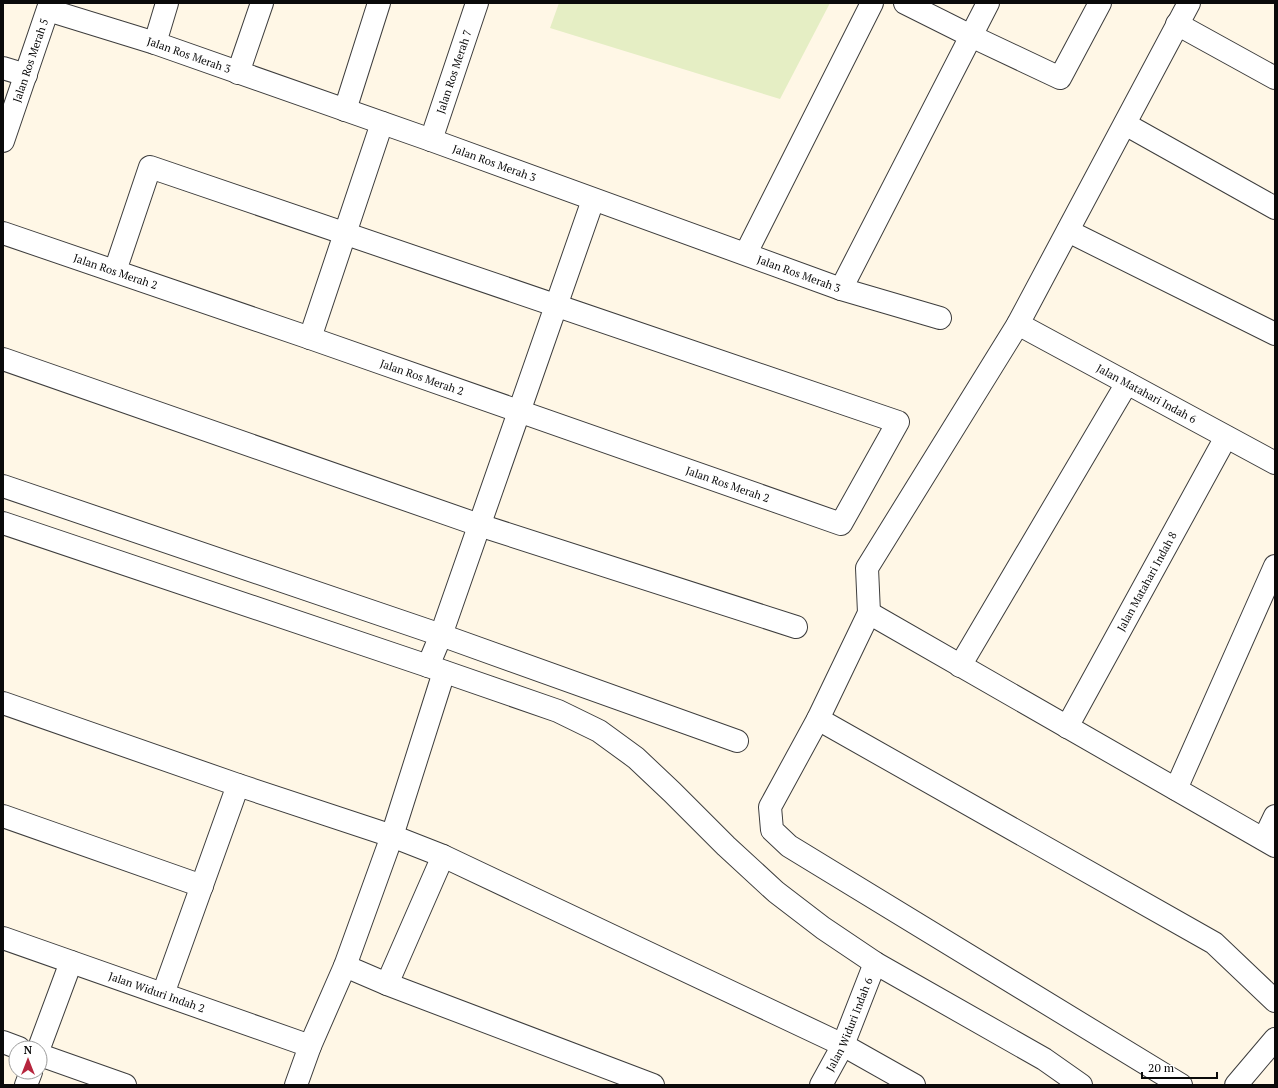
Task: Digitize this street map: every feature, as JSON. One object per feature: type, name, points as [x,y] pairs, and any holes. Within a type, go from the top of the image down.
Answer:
[{"type":"street","points":[[155,43],[167,3]]},
{"type":"street","points":[[238,73],[262,3]]},
{"type":"street","points":[[345,110],[379,3]]},
{"type":"street","name":"Jalan Ros Merah 7","points":[[430,140],[477,3]]},
{"type":"street","points":[[746,253],[872,3]]},
{"type":"street","points":[[905,3],[1060,78],[1100,3]]},
{"type":"street","points":[[841,289],[988,3]]},
{"type":"street","points":[[1181,1085],[789,846],[772,830],[770,807],[818,719],[869,613],[868,568],[1018,324],[1189,3]]},
{"type":"street","name":"Jalan Ros Merah 3","points":[[49,7],[430,140],[593,200],[746,253],[841,289],[940,318]]},
{"type":"street","name":"Jalan Ros Merah 5","points":[[3,141],[49,7]]},
{"type":"street","points":[[1177,24],[1275,78]]},
{"type":"street","points":[[3,68],[26,75]]},
{"type":"street","points":[[310,338],[382,123]]},
{"type":"street","points":[[1125,124],[1275,208]]},
{"type":"street","points":[[115,271],[150,168],[556,305]]},
{"type":"street","points":[[296,1085],[310,1046],[346,966],[392,836],[436,669],[441,635],[593,200]]},
{"type":"street","points":[[1068,231],[1275,334]]},
{"type":"street","name":"Jalan Ros Merah 2","points":[[3,233],[310,338],[841,524],[898,422],[556,305]]},
{"type":"street","name":"Jalan Matahari Indah 6","points":[[1018,324],[1275,463]]},
{"type":"street","points":[[3,359],[480,525],[796,627]]},
{"type":"street","points":[[960,666],[1127,383]]},
{"type":"street","name":"Jalan Matahari Indah 8","points":[[1067,727],[1226,436]]},
{"type":"street","points":[[3,486],[441,635],[737,741]]},
{"type":"street","points":[[3,524],[558,711],[599,731],[636,758],[726,846],[776,892],[823,928],[875,963],[1044,1059],[1081,1085]]},
{"type":"street","points":[[1176,789],[1275,566]]},
{"type":"street","points":[[869,613],[1269,843],[1275,816]]},
{"type":"street","points":[[3,703],[238,785],[392,836],[443,856],[843,1045],[914,1085]]},
{"type":"street","points":[[818,719],[1214,943],[1275,1001]]},
{"type":"street","points":[[163,994],[238,785]]},
{"type":"street","points":[[3,816],[202,886]]},
{"type":"street","points":[[387,984],[443,856]]},
{"type":"street","name":"Jalan Widuri Indah 2","points":[[3,938],[310,1046]]},
{"type":"street","points":[[43,1040],[71,962]]},
{"type":"street","name":"Jalan Widuri Indah 6","points":[[821,1085],[843,1045],[875,963]]},
{"type":"street","points":[[346,966],[387,984],[653,1085]]},
{"type":"street","points":[[1236,1085],[1275,1038]]},
{"type":"street","points":[[48,1058],[125,1085]]},
{"type":"green space","points":[[559,3],[830,3],[780,99],[550,28]]}]
